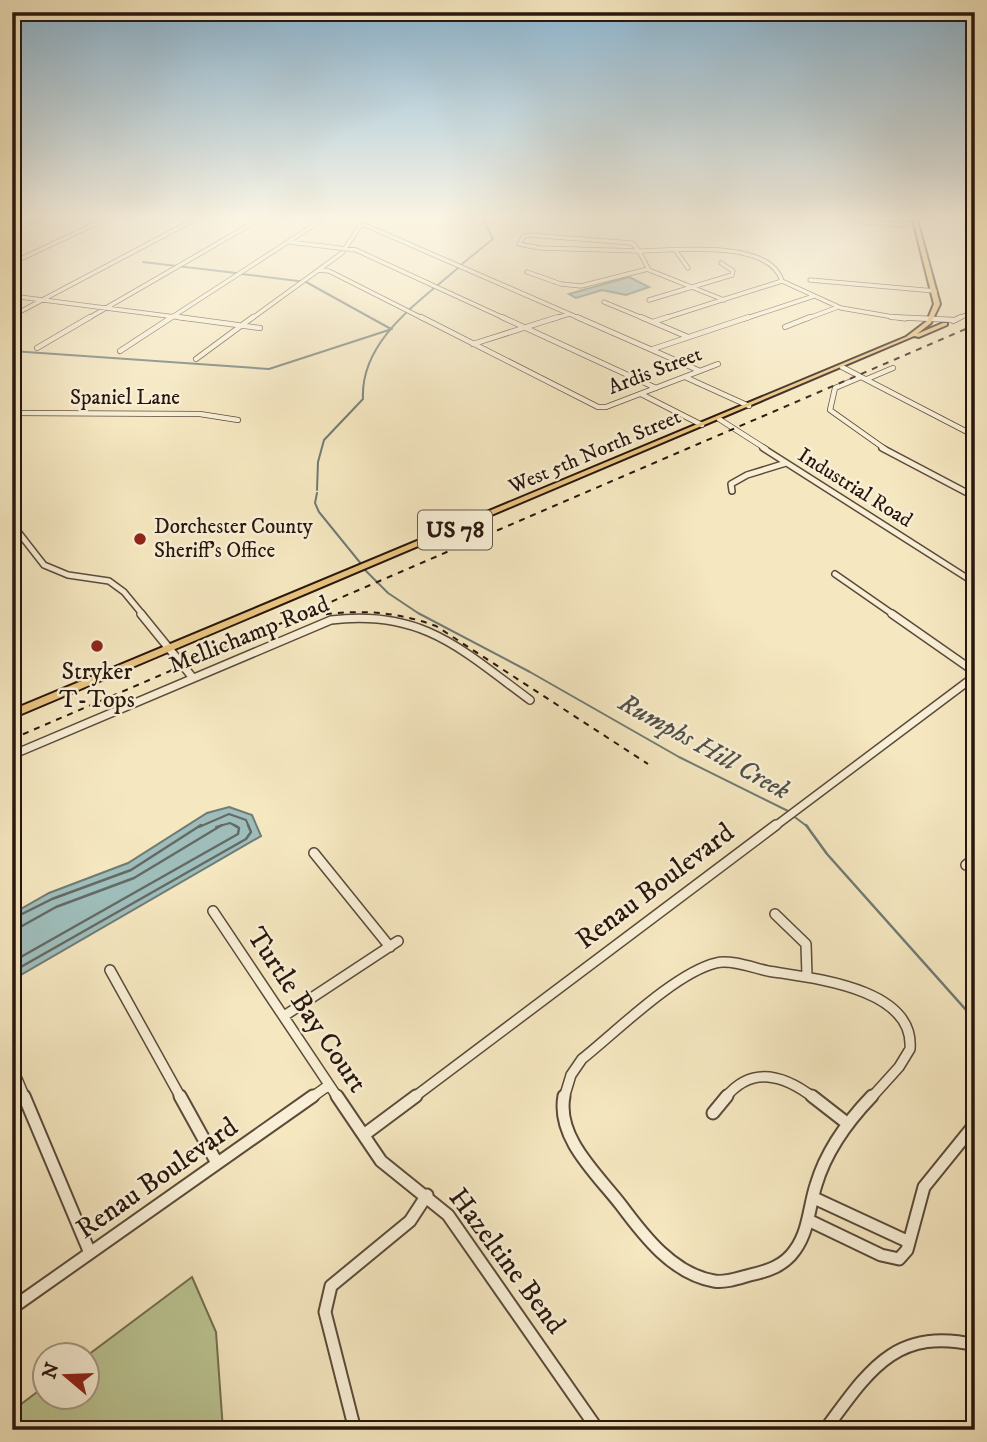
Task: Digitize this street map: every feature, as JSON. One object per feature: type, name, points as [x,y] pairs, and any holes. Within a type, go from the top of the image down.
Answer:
[{"type":"main road","points":[[933,283],[937,304],[931,319],[946,323]]},
{"type":"main road","name":"West 5th North Street","points":[[12,714],[842,367],[911,337],[931,319]]},
{"type":"main road","points":[[911,337],[946,323]]},
{"type":"street","points":[[12,316],[74,283]]},
{"type":"street","points":[[37,348],[149,283]]},
{"type":"street","points":[[120,351],[225,283]]},
{"type":"street","points":[[196,359],[300,283]]},
{"type":"street","points":[[353,283],[473,344],[570,313]]},
{"type":"street","points":[[425,283],[657,388]]},
{"type":"street","points":[[500,283],[699,371]]},
{"type":"street","points":[[557,283],[570,288],[591,283]]},
{"type":"street","points":[[683,283],[724,300]]},
{"type":"street","points":[[649,300],[704,283]]},
{"type":"street","points":[[653,322],[775,283]]},
{"type":"street","points":[[791,283],[838,307],[931,319]]},
{"type":"street","points":[[847,283],[935,291]]},
{"type":"street","points":[[12,296],[260,328]]},
{"type":"street","points":[[652,350],[814,296]]},
{"type":"street","points":[[604,302],[690,336]]},
{"type":"street","points":[[785,327],[838,307]]},
{"type":"street","points":[[946,323],[975,311]]},
{"type":"street","name":"Ardis Street","points":[[473,344],[590,404],[603,407],[718,364]]},
{"type":"street","points":[[842,367],[975,436]]},
{"type":"street","points":[[867,379],[893,368]]},
{"type":"street","points":[[685,377],[749,406]]},
{"type":"street","points":[[861,377],[835,388],[830,410],[846,425],[870,440],[975,497]]},
{"type":"street","points":[[641,394],[702,425]]},
{"type":"street","name":"Spaniel Lane","points":[[12,413],[173,413],[237,420]]},
{"type":"street","name":"Industrial Road","points":[[719,419],[975,583]]},
{"type":"street","points":[[732,491],[731,484],[738,479],[786,463]]},
{"type":"street","points":[[12,524],[44,565],[68,575],[108,581],[124,592],[193,678]]},
{"type":"street","points":[[835,574],[975,674]]},
{"type":"street","name":"Mellichamp Road","points":[[12,755],[331,620],[355,615],[406,620],[427,628],[530,700]]},
{"type":"street","name":"Renau Boulevard","points":[[365,1134],[975,674]]},
{"type":"street","points":[[285,1016],[394,944],[314,853]]},
{"type":"street","points":[[966,865],[975,858]]},
{"type":"street","name":"Turtle Bay Court","points":[[213,912],[365,1134]]},
{"type":"street","points":[[775,914],[806,944],[807,976]]},
{"type":"street","points":[[718,962],[736,963],[807,976],[866,991],[902,1020],[912,1044],[908,1060],[875,1090],[848,1124],[820,1170],[804,1237],[788,1261],[764,1273],[715,1281],[677,1265],[584,1158],[565,1126],[561,1100],[569,1076],[582,1059],[699,967],[718,962]]},
{"type":"street","points":[[110,970],[217,1163]]},
{"type":"street","points":[[12,1067],[90,1253]]},
{"type":"street","points":[[713,1113],[738,1084],[752,1077],[769,1075],[787,1080],[848,1124]]},
{"type":"street","name":"Renau Boulevard","points":[[12,1308],[329,1085]]},
{"type":"street","points":[[808,1220],[893,1259],[899,1259],[907,1250],[924,1187],[975,1124]]},
{"type":"street","name":"Hazeltine Bend","points":[[365,1134],[387,1167],[427,1195],[448,1215],[598,1430]]},
{"type":"street","points":[[355,1430],[325,1312],[328,1293],[331,1286],[410,1222],[427,1195]]},
{"type":"street","points":[[814,1198],[909,1242]]},
{"type":"street","points":[[825,1430],[877,1363],[894,1352],[918,1341],[942,1338],[975,1345]]},
{"type":"green space","points":[[192,1277],[216,1332],[223,1430],[12,1430],[12,1411],[32,1396],[32,1410],[102,1410],[102,1344]]},
{"type":"water","points":[[607,283],[642,283],[649,287],[626,295],[602,290],[576,298],[569,294]]},
{"type":"water","points":[[229,807],[252,815],[261,836],[12,980],[12,914],[49,893],[128,863],[207,813]]},
{"type":"waterway","points":[[308,283],[391,329]]},
{"type":"waterway","name":"Rumphs Hill Creek","points":[[391,329],[440,283]]},
{"type":"waterway","points":[[12,351],[269,369],[390,329]]},
{"type":"waterway","name":"Rumphs Hill Creek","points":[[317,490],[318,462],[324,440],[363,399],[365,378],[371,359],[390,329]]},
{"type":"waterway","name":"Rumphs Hill Creek","points":[[317,493],[315,503],[319,512],[362,565]]},
{"type":"waterway","name":"Rumphs Hill Creek","points":[[365,570],[388,593],[418,613],[530,672],[679,757],[788,811]]},
{"type":"waterway","name":"Rumphs Hill Creek","points":[[792,815],[807,826]]},
{"type":"waterway","name":"Rumphs Hill Creek","points":[[807,826],[827,854],[975,1020]]},
{"type":"railway","points":[[12,739],[975,325]]},
{"type":"railway","points":[[314,616],[345,612],[391,614],[436,626],[648,764]]},
{"type":"place","name":"Dorchester County Sheriff's Office","points":[[140,539]]},
{"type":"place","name":"Stryker T-Tops","points":[[97,646]]}]
